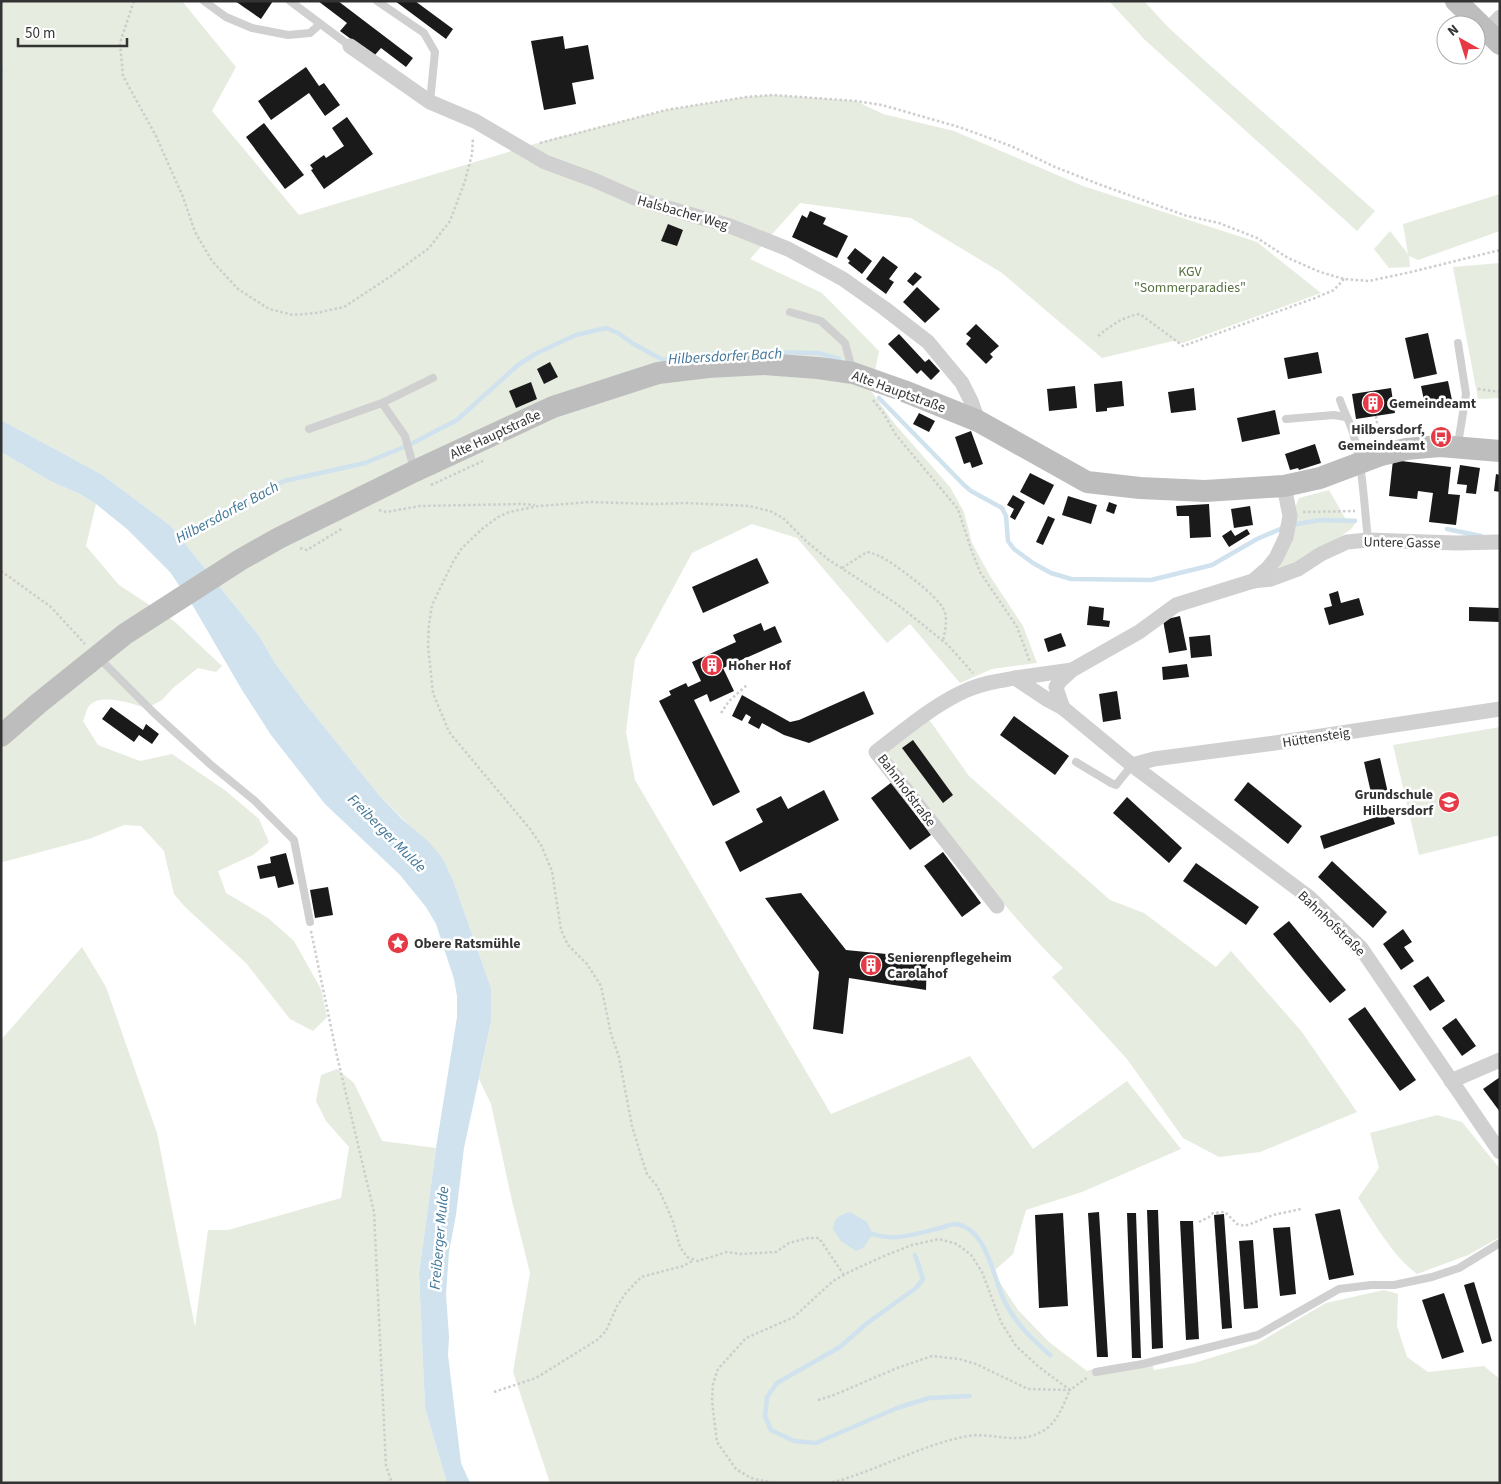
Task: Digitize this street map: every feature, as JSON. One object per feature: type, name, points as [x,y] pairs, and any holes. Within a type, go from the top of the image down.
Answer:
[{"type":"main road","points":[[1456,1],[1495,31]]},
{"type":"main road","name":"Alte Hauptstraße","points":[[1,736],[125,634],[240,560],[286,541],[416,470],[553,407],[658,373],[708,367],[764,364],[853,373],[904,391],[951,413],[978,421],[1087,482],[1140,488],[1205,491],[1284,486],[1320,478],[1360,462],[1406,449],[1458,446],[1500,450]]},
{"type":"street","name":"Halsbacher Weg","points":[[350,46],[430,102],[475,121],[545,162],[594,180],[637,199],[730,226],[788,249],[843,280],[884,308],[928,342],[962,383],[978,421]]},
{"type":"street","name":"Bahnhofstraße","points":[[1063,708],[1056,687],[1060,680],[1072,670],[1139,632],[1176,605],[1253,581],[1268,568],[1276,558],[1286,537],[1290,515],[1284,486]]},
{"type":"street","name":"Untere Gasse","points":[[1253,581],[1271,579],[1298,569],[1321,554],[1346,542],[1368,540],[1456,543],[1500,542]]},
{"type":"street","name":"Bahnhofstraße","points":[[997,906],[876,752],[952,694],[983,684],[1072,670]]},
{"type":"street","name":"Bahnhofstraße","points":[[1016,678],[1063,708],[1132,765],[1310,898],[1361,948],[1500,1152]]},
{"type":"street","name":"Hüttensteig","points":[[1132,765],[1154,759],[1275,744],[1500,709]]},
{"type":"street","points":[[1451,1081],[1500,1060]]},
{"type":"lane","points":[[204,1],[226,17],[252,28],[288,34],[310,32],[320,24]]},
{"type":"lane","points":[[290,1],[350,46]]},
{"type":"lane","points":[[377,1],[424,33],[435,52],[430,102]]},
{"type":"lane","points":[[790,312],[820,321],[845,343],[853,373]]},
{"type":"lane","points":[[1458,343],[1466,394],[1458,446]]},
{"type":"lane","points":[[309,429],[382,403],[433,378]]},
{"type":"lane","points":[[1340,400],[1352,431],[1360,462],[1368,540]]},
{"type":"lane","points":[[382,403],[405,436],[416,470]]},
{"type":"lane","points":[[1286,419],[1327,415],[1345,417]]},
{"type":"lane","points":[[96,656],[154,713],[211,765],[255,801],[294,840],[310,922]]},
{"type":"lane","points":[[1076,762],[1111,784],[1116,785],[1120,783],[1132,765]]},
{"type":"lane","points":[[1096,1372],[1143,1364],[1258,1335],[1339,1289],[1371,1285],[1394,1285],[1432,1277],[1459,1268],[1500,1242]]},
{"type":"path","points":[[134,1],[120,43],[123,76],[156,136],[183,197],[195,232],[212,261],[238,289],[270,309],[293,315],[316,313],[344,306],[391,276],[429,248],[450,221],[465,181],[472,154],[475,121]]},
{"type":"path","points":[[521,148],[666,110],[746,96],[773,95],[856,101],[882,105],[959,127],[1011,146],[1101,186],[1187,216],[1219,223],[1257,238],[1288,258],[1320,272],[1344,279],[1369,281],[1500,250]]},
{"type":"path","points":[[1098,336],[1127,316],[1140,314],[1183,346],[1334,290],[1344,279]]},
{"type":"path","points":[[1478,389],[1500,392]]},
{"type":"path","points":[[870,397],[884,414],[896,435],[958,509],[980,572],[1017,626],[1026,649],[1033,676]]},
{"type":"path","points":[[416,470],[457,474],[487,458]]},
{"type":"path","points":[[844,1275],[819,1238],[808,1238],[789,1243],[776,1252],[741,1254],[727,1252],[698,1261],[687,1257],[680,1247],[669,1213],[657,1186],[647,1174],[632,1126],[619,1057],[611,1034],[601,986],[587,964],[568,945],[561,930],[552,871],[541,845],[530,829],[449,732],[434,693],[428,646],[429,624],[434,599],[452,562],[462,548],[482,529],[498,517],[509,512],[539,506],[590,502],[749,506],[770,511],[782,518],[807,542],[849,573],[897,604],[943,641],[983,684]]},
{"type":"path","points":[[378,510],[386,512],[430,506],[520,504],[539,506]]},
{"type":"path","points":[[371,513],[385,506]]},
{"type":"path","points":[[1290,515],[1365,510]]},
{"type":"path","points":[[286,541],[307,550],[350,524]]},
{"type":"path","points":[[842,568],[867,552],[879,556],[891,564],[934,596],[944,610],[946,623],[943,641]]},
{"type":"path","points":[[1,571],[51,607],[96,656]]},
{"type":"path","points":[[721,713],[729,701],[748,684]]},
{"type":"path","points":[[310,922],[337,1056],[374,1212],[386,1466],[392,1483]]},
{"type":"path","points":[[1199,1222],[1213,1213],[1225,1212],[1238,1224],[1245,1226],[1274,1215],[1301,1209]]},
{"type":"path","points":[[773,1483],[751,1478],[736,1469],[717,1442],[712,1400],[713,1384],[718,1369],[746,1338],[794,1317],[833,1282],[884,1256],[912,1245],[939,1239],[957,1244],[971,1254],[978,1266],[1001,1322],[1016,1346],[1039,1367],[1070,1390]]},
{"type":"path","points":[[494,1392],[536,1378],[597,1340],[606,1331],[617,1306],[626,1293],[642,1277],[684,1266],[694,1260]]},
{"type":"path","points":[[818,1400],[932,1356],[959,1359],[976,1364],[1028,1389],[1070,1390]]},
{"type":"path","points":[[830,1483],[849,1478],[908,1454],[970,1436],[1026,1438],[1044,1430],[1056,1420],[1070,1390],[1096,1372]]},
{"type":"green space","name":"KGV \"Sommerparadies\"","points":[[1,1],[182,1],[236,67],[212,111],[299,215],[548,140],[666,110],[746,97],[773,95],[856,101],[883,114],[954,131],[1083,186],[1257,242],[1321,293],[1183,343],[1173,341],[1102,358],[1002,273],[911,218],[800,203],[750,259],[822,293],[879,351],[871,391],[894,423],[950,487],[964,512],[972,543],[990,576],[1023,626],[1037,663],[992,669],[960,683],[910,624],[887,643],[797,538],[752,524],[692,553],[635,659],[626,732],[635,780],[831,1114],[970,1056],[1033,1149],[1127,1081],[1181,1149],[1082,1192],[1026,1210],[1013,1254],[993,1272],[1018,1310],[1049,1342],[1087,1371],[1103,1366],[1151,1358],[1154,1370],[1194,1363],[1256,1344],[1326,1303],[1384,1290],[1398,1294],[1397,1326],[1407,1357],[1428,1372],[1484,1366],[1500,1379],[1500,1483],[550,1483],[513,1372],[530,1273],[491,1104],[479,1079],[491,1022],[491,988],[453,880],[443,859],[379,795],[305,703],[275,663],[260,637],[171,526],[101,474],[1,420]]},
{"type":"green space","points":[[1109,1],[1144,1],[1168,27],[1204,60],[1375,211],[1357,231],[1145,40]]},
{"type":"green space","points":[[1500,194],[1500,231],[1418,260],[1409,256],[1410,267],[1389,268],[1374,249],[1390,231],[1408,254],[1403,224]]},
{"type":"green space","points":[[1500,263],[1500,398],[1478,399],[1453,267]]},
{"type":"green space","points":[[1,452],[52,482],[80,494],[96,504],[86,546],[119,585],[174,621],[222,666],[216,672],[198,668],[173,688],[162,700],[147,708],[117,700],[108,699],[94,702],[89,706],[83,721],[98,745],[140,761],[172,754],[226,791],[259,819],[269,842],[253,855],[218,871],[226,893],[268,918],[294,941],[321,989],[327,1017],[313,1031],[290,1019],[246,963],[184,906],[174,894],[164,851],[141,826],[124,825],[89,839],[3,862],[1,860]]},
{"type":"green space","points":[[1329,490],[1345,518],[1357,519],[1352,528],[1331,544],[1282,570],[1277,569],[1288,546],[1295,508],[1299,498]]},
{"type":"green space","points":[[928,718],[969,776],[1110,900],[1144,913],[1216,967],[1231,951],[1302,1032],[1357,1112],[1260,1152],[1219,1157],[1183,1138],[1127,1059],[1052,977],[1063,968],[1038,943],[992,890],[883,750]]},
{"type":"green space","name":"Grundschule Hilbersdorf","points":[[1500,727],[1500,835],[1419,855],[1393,745]]},
{"type":"green space","points":[[82,947],[106,987],[157,1133],[195,1327],[208,1230],[228,1230],[341,1198],[349,1147],[326,1121],[316,1101],[321,1075],[337,1069],[354,1083],[382,1141],[436,1148],[419,1273],[425,1408],[447,1483],[1,1483],[1,1040]]},
{"type":"green space","points":[[1437,1115],[1462,1122],[1500,1169],[1500,1237],[1468,1255],[1417,1274],[1392,1248],[1358,1198],[1379,1168],[1370,1133]]},
{"type":"water","name":"Freiberger Mulde","points":[[1,420],[101,474],[171,526],[260,637],[275,663],[305,703],[379,795],[402,819],[428,841],[443,859],[453,880],[491,988],[491,1022],[464,1148],[456,1215],[449,1252],[446,1294],[449,1337],[448,1355],[461,1463],[470,1483],[447,1483],[425,1408],[419,1273],[436,1148],[457,1017],[457,996],[454,979],[436,924],[426,907],[400,875],[325,804],[271,735],[242,690],[193,606],[170,572],[127,529],[96,504],[80,494],[52,482],[1,452]]},
{"type":"water","points":[[850,1212],[867,1222],[873,1234],[863,1248],[856,1251],[841,1241],[833,1229],[838,1218]]},
{"type":"building","points":[[235,1],[273,1],[261,19]]},
{"type":"building","points":[[318,1],[338,1],[413,58],[406,67],[381,48],[374,56],[340,31],[347,23]]},
{"type":"building","points":[[395,1],[415,1],[453,29],[446,39]]},
{"type":"building","points":[[563,36],[565,49],[588,45],[594,79],[572,83],[576,104],[544,110],[531,41]]},
{"type":"building","points":[[306,67],[319,86],[324,83],[340,105],[325,116],[309,93],[271,120],[258,101]]},
{"type":"building","points":[[347,117],[373,154],[324,189],[311,170],[313,169],[310,165],[324,155],[326,158],[344,146],[332,128]]},
{"type":"building","points":[[264,123],[304,175],[285,189],[246,137]]},
{"type":"building","points":[[810,211],[826,218],[823,224],[848,236],[837,258],[792,237],[802,215],[807,218]]},
{"type":"building","points":[[668,224],[683,230],[677,246],[661,241]]},
{"type":"building","points":[[855,248],[872,261],[862,274],[848,263],[850,261],[847,258]]},
{"type":"building","points":[[883,256],[898,267],[889,279],[894,282],[886,294],[866,279]]},
{"type":"building","points":[[915,272],[922,277],[913,286],[907,281]]},
{"type":"building","points":[[917,287],[940,309],[925,323],[903,302]]},
{"type":"building","points":[[976,324],[999,346],[990,354],[993,357],[986,364],[966,344],[971,338],[966,334]]},
{"type":"building","points":[[1428,333],[1437,374],[1414,379],[1405,338]]},
{"type":"building","points":[[899,334],[925,362],[929,359],[940,371],[931,380],[921,370],[917,374],[888,344]]},
{"type":"building","points":[[1318,352],[1322,373],[1288,379],[1284,358]]},
{"type":"building","points":[[550,362],[558,377],[544,384],[537,369]]},
{"type":"building","points":[[1122,381],[1124,406],[1107,408],[1107,411],[1096,412],[1094,384]]},
{"type":"building","points":[[1448,381],[1453,405],[1426,410],[1421,386]]},
{"type":"building","points":[[531,382],[537,399],[516,408],[509,391]]},
{"type":"building","points":[[1075,386],[1077,408],[1049,411],[1047,389]]},
{"type":"building","points":[[1194,388],[1196,410],[1171,413],[1168,392]]},
{"type":"building","name":"Gemeindeamt","points":[[1391,388],[1395,413],[1356,419],[1352,394]]},
{"type":"building","points":[[1275,410],[1280,434],[1242,442],[1237,418]]},
{"type":"building","points":[[919,413],[935,421],[929,432],[913,424]]},
{"type":"building","points":[[971,431],[983,464],[972,468],[970,462],[964,464],[955,437]]},
{"type":"building","points":[[1315,444],[1321,463],[1299,470],[1298,468],[1290,470],[1285,454]]},
{"type":"building","points":[[1393,460],[1451,467],[1448,494],[1460,495],[1456,525],[1429,522],[1433,493],[1418,491],[1417,499],[1389,496]]},
{"type":"building","points":[[1460,465],[1480,468],[1476,494],[1466,493],[1467,485],[1457,484]]},
{"type":"building","points":[[1030,473],[1054,485],[1044,505],[1020,492]]},
{"type":"building","points":[[1496,474],[1500,475],[1500,492],[1494,491]]},
{"type":"building","points":[[1013,495],[1025,502],[1015,520],[1010,517],[1014,509],[1007,505]]},
{"type":"building","points":[[1068,496],[1097,505],[1091,524],[1062,515]]},
{"type":"building","points":[[1109,502],[1117,505],[1114,514],[1106,511]]},
{"type":"building","points":[[1209,504],[1211,537],[1190,538],[1189,516],[1177,516],[1176,506]]},
{"type":"building","points":[[1250,506],[1253,525],[1234,528],[1231,509]]},
{"type":"building","points":[[1048,516],[1055,519],[1043,545],[1036,542]]},
{"type":"building","points":[[1247,529],[1250,534],[1229,547],[1222,536],[1231,530],[1235,536]]},
{"type":"building","points":[[757,558],[769,583],[703,613],[692,587]]},
{"type":"building","points":[[1338,591],[1341,603],[1359,598],[1364,615],[1329,625],[1324,608],[1332,606],[1329,594]]},
{"type":"building","points":[[1089,606],[1104,608],[1103,620],[1110,621],[1109,627],[1087,625]]},
{"type":"building","points":[[1469,607],[1500,608],[1500,622],[1469,621]]},
{"type":"building","points":[[1180,616],[1187,650],[1169,653],[1163,620]]},
{"type":"building","points":[[761,623],[764,631],[775,626],[782,642],[723,668],[734,691],[710,702],[707,694],[694,700],[740,792],[713,806],[659,701],[671,695],[669,691],[686,683],[688,687],[701,681],[692,662],[736,642],[733,635]]},
{"type":"building","points":[[1061,633],[1066,646],[1048,652],[1044,639]]},
{"type":"building","points":[[1210,635],[1212,656],[1191,658],[1189,637]]},
{"type":"building","points":[[1187,664],[1189,677],[1163,680],[1162,667]]},
{"type":"building","points":[[864,691],[874,714],[809,743],[784,735],[762,723],[759,729],[748,723],[751,717],[746,714],[742,721],[732,716],[742,695],[790,722],[799,720]]},
{"type":"building","points":[[1117,691],[1121,719],[1103,722],[1099,694]]},
{"type":"building","points":[[111,707],[143,730],[146,724],[159,734],[152,744],[139,735],[134,742],[102,719]]},
{"type":"building","points":[[1014,716],[1069,756],[1055,775],[1000,735]]},
{"type":"building","points":[[913,740],[953,795],[943,803],[902,748]]},
{"type":"building","points":[[1380,758],[1388,793],[1372,797],[1364,762]]},
{"type":"building","points":[[892,782],[931,835],[910,850],[871,798]]},
{"type":"building","points":[[1248,782],[1302,826],[1288,844],[1234,800]]},
{"type":"building","points":[[824,790],[839,820],[740,872],[725,842],[763,822],[756,809],[781,796],[788,809]]},
{"type":"building","points":[[1127,797],[1182,848],[1169,863],[1113,813]]},
{"type":"building","points":[[1391,812],[1395,824],[1324,849],[1320,836]]},
{"type":"building","points":[[943,852],[981,903],[962,917],[924,866]]},
{"type":"building","points":[[286,853],[294,884],[278,888],[275,876],[260,879],[257,866],[271,863],[270,857]]},
{"type":"building","points":[[1332,861],[1387,912],[1373,928],[1318,877]]},
{"type":"building","points":[[1196,863],[1259,907],[1246,925],[1183,881]]},
{"type":"building","points":[[328,887],[333,915],[315,918],[310,890]]},
{"type":"building","name":"Seniorenpflegeheim Carolahof","points":[[801,893],[846,950],[927,958],[926,990],[849,978],[843,1034],[813,1029],[819,972],[765,898]]},
{"type":"building","points":[[1289,921],[1346,990],[1330,1003],[1273,934]]},
{"type":"building","points":[[1403,929],[1412,942],[1404,947],[1414,961],[1401,970],[1383,944]]},
{"type":"building","points":[[1428,976],[1445,1001],[1430,1011],[1413,986]]},
{"type":"building","points":[[1365,1007],[1416,1080],[1400,1091],[1348,1019]]},
{"type":"building","points":[[1456,1018],[1476,1046],[1462,1056],[1442,1028]]},
{"type":"building","points":[[1500,1077],[1500,1112],[1483,1089]]},
{"type":"building","points":[[1340,1209],[1354,1275],[1329,1280],[1315,1214]]},
{"type":"building","points":[[1147,1210],[1158,1210],[1163,1348],[1152,1349]]},
{"type":"building","points":[[1099,1212],[1108,1357],[1097,1357],[1088,1213]]},
{"type":"building","points":[[1063,1213],[1068,1306],[1039,1308],[1035,1215]]},
{"type":"building","points":[[1127,1213],[1136,1213],[1141,1358],[1132,1358]]},
{"type":"building","points":[[1224,1214],[1232,1328],[1222,1329],[1214,1215]]},
{"type":"building","points":[[1180,1221],[1193,1221],[1199,1339],[1186,1340]]},
{"type":"building","points":[[1290,1227],[1296,1294],[1280,1296],[1273,1228]]},
{"type":"building","points":[[1253,1240],[1258,1308],[1244,1309],[1239,1241]]},
{"type":"building","points":[[1474,1282],[1492,1341],[1482,1344],[1464,1285]]},
{"type":"building","points":[[1444,1293],[1464,1352],[1442,1359],[1422,1300]]},
{"type":"waterway","name":"Hilbersdorfer Bach","points":[[176,539],[240,502],[284,481],[365,463],[411,444],[457,420],[518,365],[537,353],[576,335],[606,328],[618,333],[663,360],[709,354],[761,352],[818,353],[839,359]]},
{"type":"waterway","name":"Hilbersdorfer Bach","points":[[879,398],[964,485],[971,491],[1002,508],[1006,516],[1008,541],[1014,549],[1051,573],[1071,579],[1151,580],[1212,565],[1257,539],[1285,527]]},
{"type":"waterway","name":"Hilbersdorfer Bach","points":[[1292,525],[1320,520],[1355,521]]},
{"type":"waterway","name":"Hilbersdorfer Bach","points":[[1447,529],[1481,536]]},
{"type":"waterway","points":[[873,1234],[898,1237],[953,1224],[966,1227],[975,1234],[982,1244],[1004,1300],[1013,1316],[1030,1337],[1050,1355]]},
{"type":"waterway","points":[[915,1255],[923,1279],[916,1288],[866,1324],[840,1347],[777,1383],[767,1397],[765,1416],[771,1430],[794,1441],[816,1443],[897,1408],[929,1398],[970,1396]]},
{"type":"place","name":"Gemeindeamt","points":[[1373,403]]},
{"type":"place","name":"Hilbersdorf, Gemeindeamt","points":[[1441,437]]},
{"type":"place","name":"Hoher Hof","points":[[712,665]]},
{"type":"place","name":"Grundschule Hilbersdorf","points":[[1449,802]]},
{"type":"place","name":"Obere Ratsmühle","points":[[398,943]]},
{"type":"place","name":"Seniorenpflegeheim Carolahof","points":[[871,965]]}]
